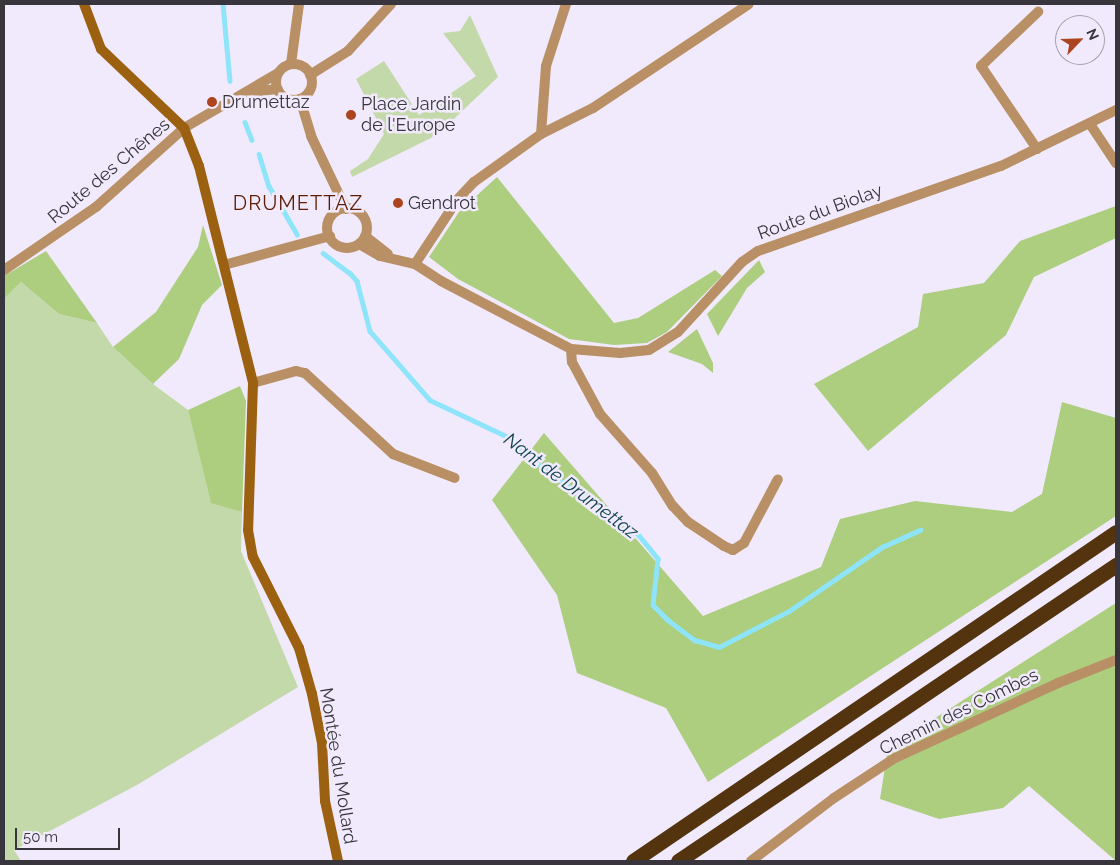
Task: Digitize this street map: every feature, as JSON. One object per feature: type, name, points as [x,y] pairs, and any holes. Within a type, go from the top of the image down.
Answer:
[{"type":"highway","points":[[633,861],[1116,532]]},
{"type":"highway","points":[[678,861],[1116,565]]},
{"type":"main road","points":[[84,4],[102,48],[184,128]]},
{"type":"main road","name":"Montée du Mollard","points":[[184,128],[199,166],[253,383],[250,539],[253,556],[269,593],[299,648],[312,694],[322,743],[325,801],[338,861]]},
{"type":"street","points":[[278,89],[292,40],[299,4]]},
{"type":"street","points":[[311,78],[348,51],[391,4]]},
{"type":"street","points":[[541,134],[546,66],[566,4]]},
{"type":"street","points":[[415,264],[457,200],[474,182],[541,134],[594,108],[749,4]]},
{"type":"street","points":[[1037,149],[981,66],[1038,12]]},
{"type":"street","points":[[284,68],[302,66],[311,78],[309,92],[296,99]]},
{"type":"street","name":"Route des Chênes","points":[[4,270],[96,207],[184,128],[247,92],[284,68]]},
{"type":"street","points":[[247,92],[278,89],[296,99],[342,210]]},
{"type":"street","name":"Route du Biolay","points":[[362,240],[398,259],[415,264],[441,282],[571,348],[620,353],[649,350],[678,332],[742,262],[758,251],[1001,166],[1116,110]]},
{"type":"street","points":[[1090,124],[1116,162]]},
{"type":"street","points":[[342,210],[364,217],[367,230],[362,240],[343,247],[330,236],[330,220],[342,210]]},
{"type":"street","points":[[224,265],[330,236]]},
{"type":"street","points":[[571,348],[572,362],[600,414],[652,473],[673,506],[688,522],[724,546],[733,550],[744,543],[778,479]]},
{"type":"street","points":[[253,383],[296,371],[305,373],[393,454],[455,478]]},
{"type":"street","name":"Chemin des Combes","points":[[751,861],[834,798],[896,758],[1058,683],[1116,660]]},
{"type":"green space","points":[[470,15],[498,77],[437,135],[352,177],[350,171],[368,159],[384,134],[356,79],[384,61],[419,115],[476,76],[443,33],[460,31]]},
{"type":"green space","points":[[497,177],[614,323],[638,318],[715,270],[722,276],[667,332],[647,343],[614,345],[569,339],[458,279],[429,257],[459,212]]},
{"type":"green space","points":[[1116,206],[1116,238],[1034,277],[1006,335],[868,451],[814,384],[918,327],[923,294],[984,283],[1020,241]]},
{"type":"green space","points":[[203,225],[222,285],[202,305],[179,359],[153,384],[113,347],[156,312],[198,247]]},
{"type":"green space","points":[[46,251],[97,323],[59,314],[21,282],[4,299],[4,276]]},
{"type":"green space","points":[[759,260],[765,272],[747,288],[718,336],[707,314]]},
{"type":"green space","points":[[21,282],[59,314],[97,323],[113,347],[153,384],[188,410],[211,502],[242,512],[241,551],[298,687],[137,785],[14,850],[21,861],[4,861],[4,299]]},
{"type":"green space","points":[[697,329],[713,363],[713,373],[702,364],[668,352]]},
{"type":"green space","points":[[240,386],[246,401],[242,512],[211,503],[188,410]]},
{"type":"green space","points":[[1062,402],[1116,418],[1116,516],[708,782],[666,708],[577,673],[557,595],[492,500],[544,433],[703,616],[821,567],[840,519],[915,501],[1012,512],[1042,494]]},
{"type":"green space","points":[[1116,603],[1116,861],[1029,786],[1003,808],[939,819],[880,799],[888,748]]},
{"type":"waterway","name":"Nant de Drumettaz","points":[[223,4],[230,81]]},
{"type":"waterway","name":"Nant de Drumettaz","points":[[245,122],[252,140]]},
{"type":"waterway","name":"Nant de Drumettaz","points":[[259,154],[269,186],[297,234]]},
{"type":"waterway","name":"Nant de Drumettaz","points":[[323,253],[350,273],[357,281],[370,331],[430,400],[508,437],[548,472],[638,534],[658,559],[653,605],[668,620],[695,640],[719,647],[789,611],[882,547],[920,530]]},
{"type":"place","name":"Drumettaz","points":[[212,102]]},
{"type":"place","name":"Place Jardin de l'Europe","points":[[351,115]]},
{"type":"place","name":"Gendrot","points":[[398,203]]},
{"type":"district","name":"DRUMETTAZ","points":[[298,203]]}]
